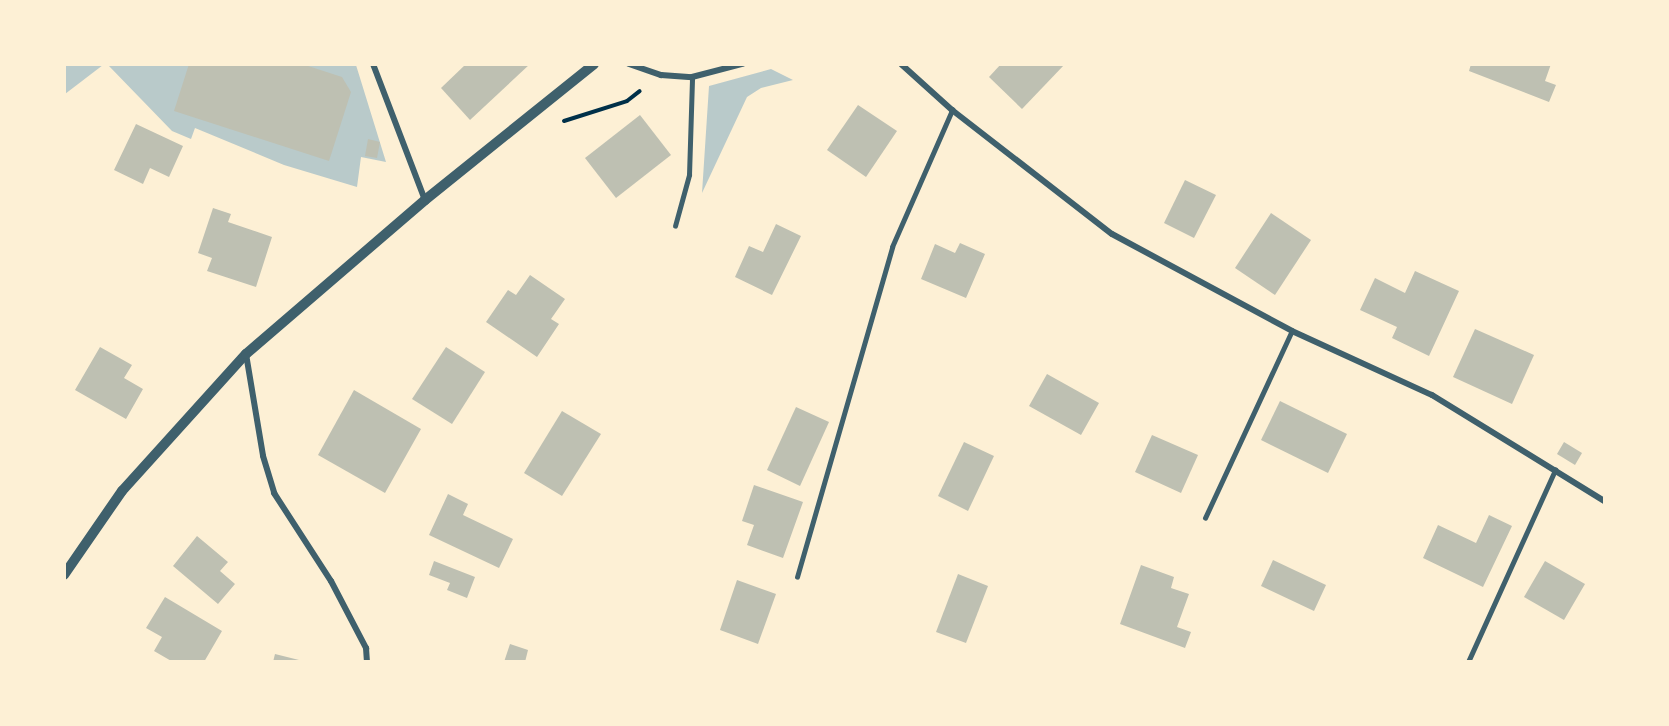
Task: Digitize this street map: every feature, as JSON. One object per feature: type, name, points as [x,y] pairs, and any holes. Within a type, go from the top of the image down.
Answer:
[{"type":"street","points":[[373,64],[425,200]]},
{"type":"street","points":[[64,575],[122,490],[246,354],[425,200],[594,64]]},
{"type":"street","points":[[629,64],[661,75],[692,77],[742,64]]},
{"type":"street","points":[[901,64],[952,110],[1112,234],[1292,332],[1432,394],[1605,501]]},
{"type":"street","points":[[246,354],[263,456],[274,493],[332,581],[366,648],[367,662]]},
{"type":"lane","points":[[675,226],[689,175],[692,77]]},
{"type":"lane","points":[[797,577],[892,247],[952,110]]},
{"type":"lane","points":[[1205,518],[1292,332]]},
{"type":"lane","points":[[1468,662],[1555,470]]},
{"type":"path","points":[[556,125],[627,101],[661,75]]},
{"type":"shaded area","points":[[65,64],[103,64],[103,65],[65,94]]},
{"type":"shaded area","points":[[108,65],[356,65],[386,162],[361,157],[357,187],[284,165],[195,128],[191,139],[172,131]]},
{"type":"shaded area","points":[[771,69],[793,80],[761,88],[747,97],[702,193],[709,86]]},
{"type":"building","points":[[189,64],[302,64],[342,77],[351,92],[329,161],[174,111]]},
{"type":"building","points":[[466,64],[530,64],[470,120],[441,88]]},
{"type":"building","points":[[1001,64],[1065,64],[1022,109],[989,77]]},
{"type":"building","points":[[1471,64],[1551,64],[1545,81],[1556,85],[1549,102],[1469,71]]},
{"type":"building","points":[[858,105],[897,131],[866,177],[827,150]]},
{"type":"building","points":[[640,115],[671,155],[616,198],[585,158]]},
{"type":"building","points":[[136,124],[183,146],[169,177],[150,168],[143,184],[114,170]]},
{"type":"building","points":[[368,139],[380,142],[377,158],[365,156]]},
{"type":"building","points":[[1185,180],[1216,195],[1194,238],[1164,223]]},
{"type":"building","points":[[213,208],[231,214],[228,222],[272,237],[256,287],[207,271],[212,258],[198,253]]},
{"type":"building","points":[[1271,213],[1311,240],[1275,295],[1235,268]]},
{"type":"building","points":[[776,224],[801,236],[772,295],[735,277],[749,246],[763,252]]},
{"type":"building","points":[[960,243],[985,254],[966,298],[921,279],[935,244],[955,253]]},
{"type":"building","points":[[1415,271],[1459,291],[1429,356],[1392,338],[1397,327],[1360,310],[1375,278],[1405,293]]},
{"type":"building","points":[[530,275],[565,299],[551,319],[559,324],[537,357],[486,322],[508,290],[516,295]]},
{"type":"building","points":[[1475,329],[1534,355],[1512,404],[1453,377]]},
{"type":"building","points":[[100,347],[132,365],[124,378],[143,389],[126,419],[75,390]]},
{"type":"building","points":[[446,347],[485,372],[452,424],[412,399]]},
{"type":"building","points":[[1047,374],[1099,403],[1081,435],[1029,406]]},
{"type":"building","points":[[354,390],[421,429],[385,493],[318,455]]},
{"type":"building","points":[[1280,401],[1347,434],[1328,473],[1261,440]]},
{"type":"building","points":[[796,407],[829,422],[800,486],[767,470]]},
{"type":"building","points":[[562,411],[601,434],[562,496],[524,473]]},
{"type":"building","points":[[1152,435],[1198,455],[1181,493],[1135,472]]},
{"type":"building","points":[[964,442],[994,456],[968,511],[938,496]]},
{"type":"building","points":[[1564,442],[1582,453],[1575,465],[1557,454]]},
{"type":"building","points":[[754,485],[803,502],[783,558],[747,545],[754,525],[742,521]]},
{"type":"building","points":[[448,494],[468,504],[463,515],[513,539],[499,568],[429,535]]},
{"type":"building","points":[[1489,515],[1512,526],[1483,587],[1423,558],[1438,525],[1476,543]]},
{"type":"building","points":[[197,536],[228,562],[220,571],[235,584],[218,604],[173,566]]},
{"type":"building","points":[[1273,560],[1326,585],[1314,611],[1261,586]]},
{"type":"building","points":[[434,561],[475,577],[467,598],[447,590],[450,583],[429,575]]},
{"type":"building","points":[[1545,561],[1585,584],[1564,620],[1524,597]]},
{"type":"building","points":[[1141,565],[1174,577],[1171,588],[1189,594],[1177,627],[1191,632],[1185,648],[1120,624]]},
{"type":"building","points":[[958,574],[988,586],[966,643],[936,632]]},
{"type":"building","points":[[737,580],[776,594],[758,644],[720,630]]},
{"type":"building","points":[[165,597],[222,631],[204,662],[173,662],[154,651],[162,637],[146,628]]},
{"type":"building","points":[[510,644],[528,650],[525,662],[504,662]]},
{"type":"building","points":[[275,654],[303,661],[303,662],[273,662]]}]
